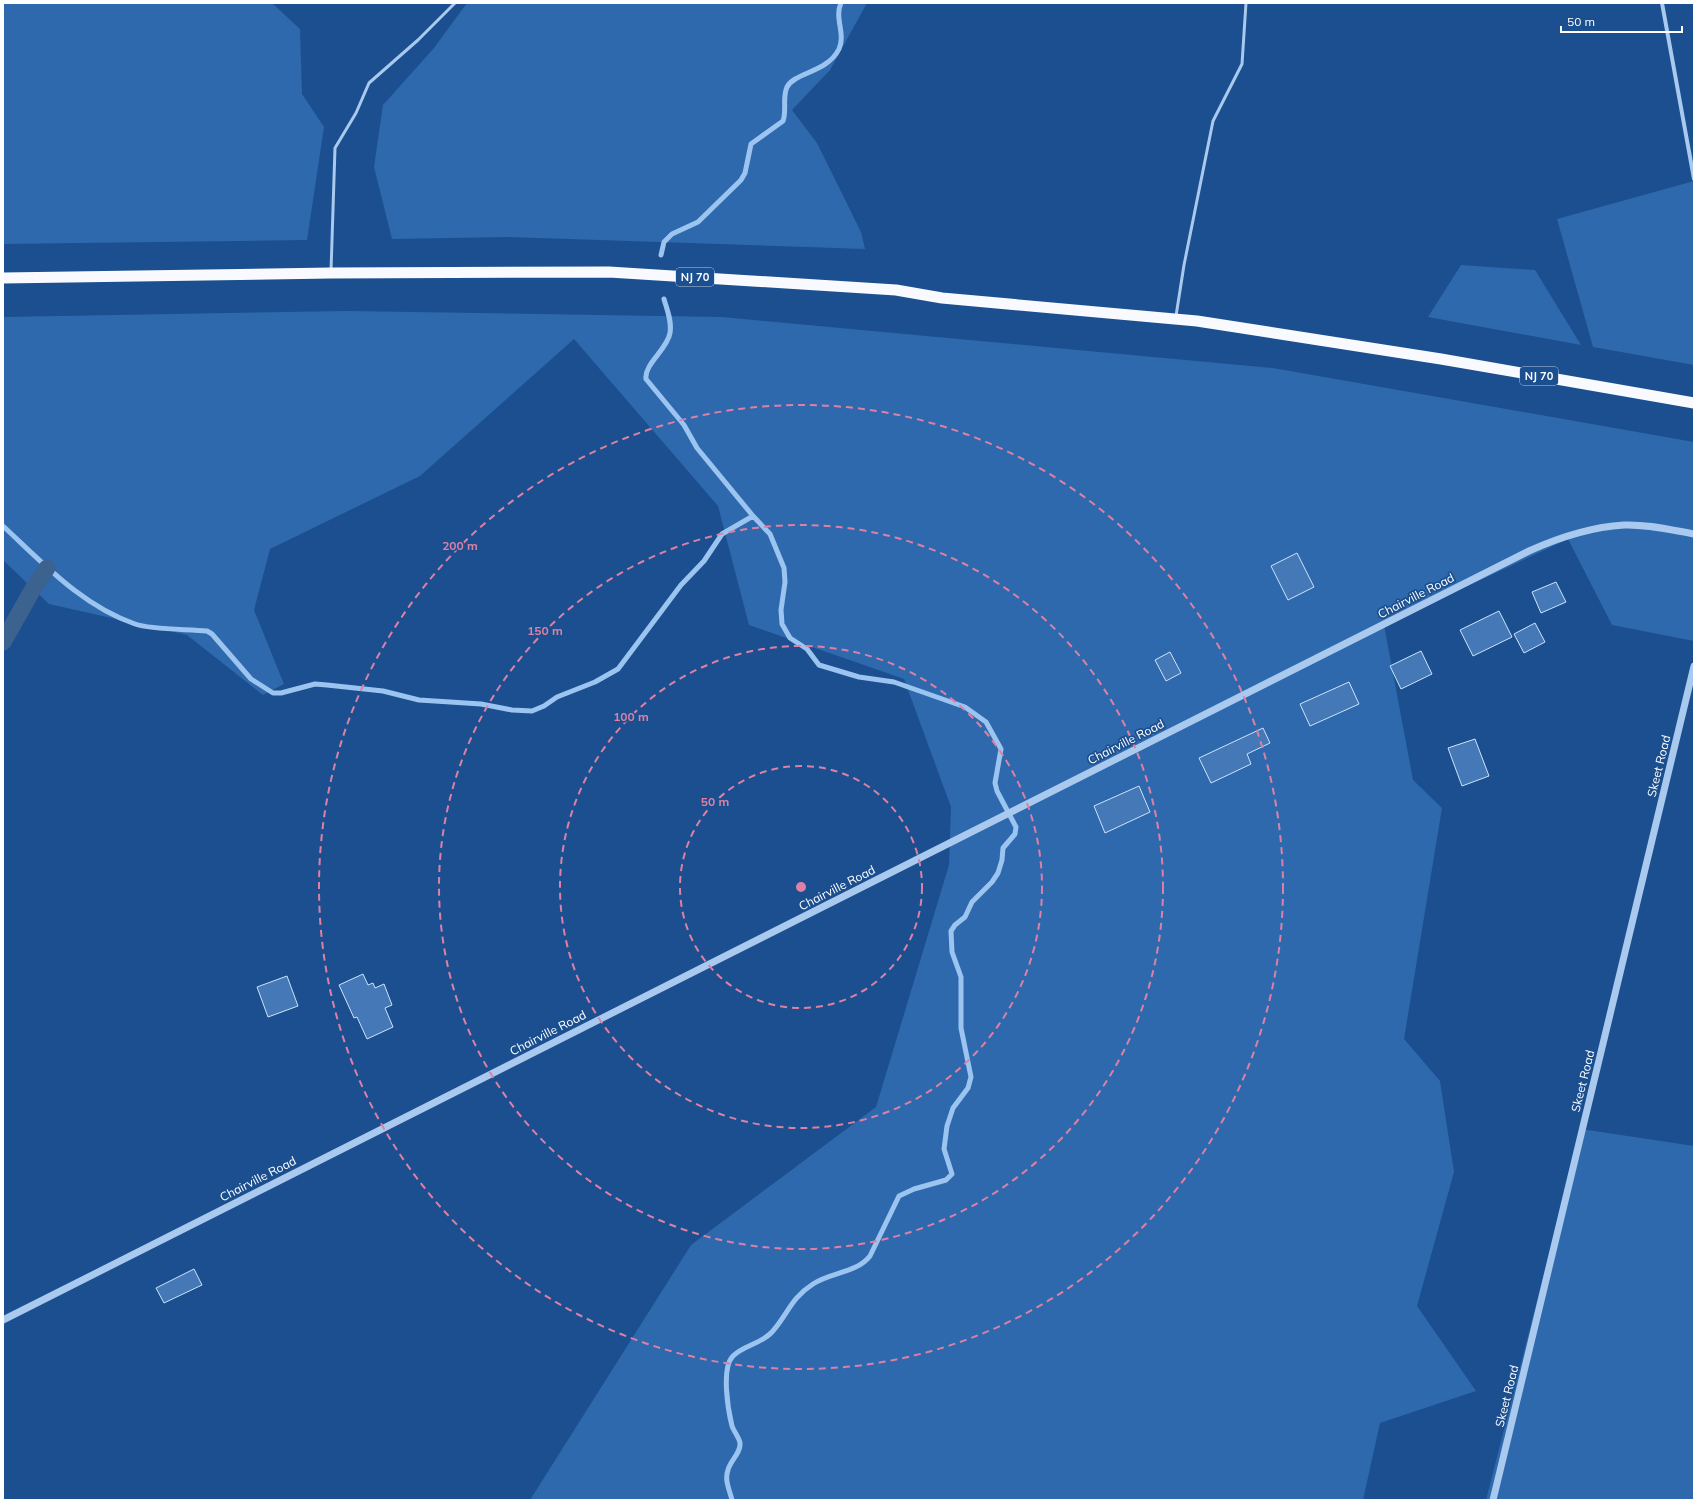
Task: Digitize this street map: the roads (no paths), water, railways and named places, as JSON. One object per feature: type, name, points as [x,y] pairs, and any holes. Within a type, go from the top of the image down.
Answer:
[{"type":"highway","name":"NJ 70","points":[[3,278],[331,273],[609,272],[896,290],[942,298],[1176,320],[1441,359],[1694,404]]},
{"type":"street","points":[[1662,3],[1694,179]]},
{"type":"street","name":"Chairville Road","points":[[3,1320],[1558,538],[1587,530],[1624,525],[1694,534]]},
{"type":"street","name":"Skeet Road","points":[[1493,1500],[1694,666]]},
{"type":"lane","points":[[331,273],[335,148],[356,113],[370,83],[418,40],[455,3]]},
{"type":"lane","points":[[1176,320],[1184,265],[1213,121],[1242,64],[1246,3]]},
{"type":"waterway","points":[[661,255],[664,242],[672,234],[698,222],[741,180],[745,173],[751,144],[783,121],[786,91],[791,82],[819,68],[834,57],[841,43],[839,14],[841,3]]},
{"type":"waterway","points":[[664,299],[670,320],[670,333],[665,345],[648,368],[646,379],[684,425],[697,448],[753,516],[770,534],[784,568],[785,582],[781,610],[782,624],[790,638],[807,649],[819,665],[859,677],[894,682],[965,707],[986,722],[1001,749],[995,783],[997,791],[1016,827],[1015,834],[1003,848],[1002,860],[998,873],[992,882],[972,902],[965,917],[955,925],[951,931],[952,952],[961,977],[961,1028],[971,1077],[968,1088],[953,1108],[947,1126],[944,1149],[952,1174],[946,1180],[914,1189],[899,1196],[870,1256],[865,1262],[813,1284],[806,1289],[790,1306],[768,1336],[742,1349],[733,1356],[729,1362],[727,1370],[726,1390],[732,1426],[739,1439],[740,1447],[729,1467],[727,1474],[727,1482],[732,1500]]},
{"type":"waterway","points":[[3,526],[48,569],[80,595],[116,616],[142,626],[207,631],[212,634],[251,679],[273,693],[281,693],[315,684],[383,691],[419,700],[481,704],[512,710],[532,711],[544,706],[557,697],[595,682],[618,669],[681,585],[704,561],[722,534],[753,516]]},
{"type":"waterway","points":[[3,642],[33,589],[47,568]]}]
